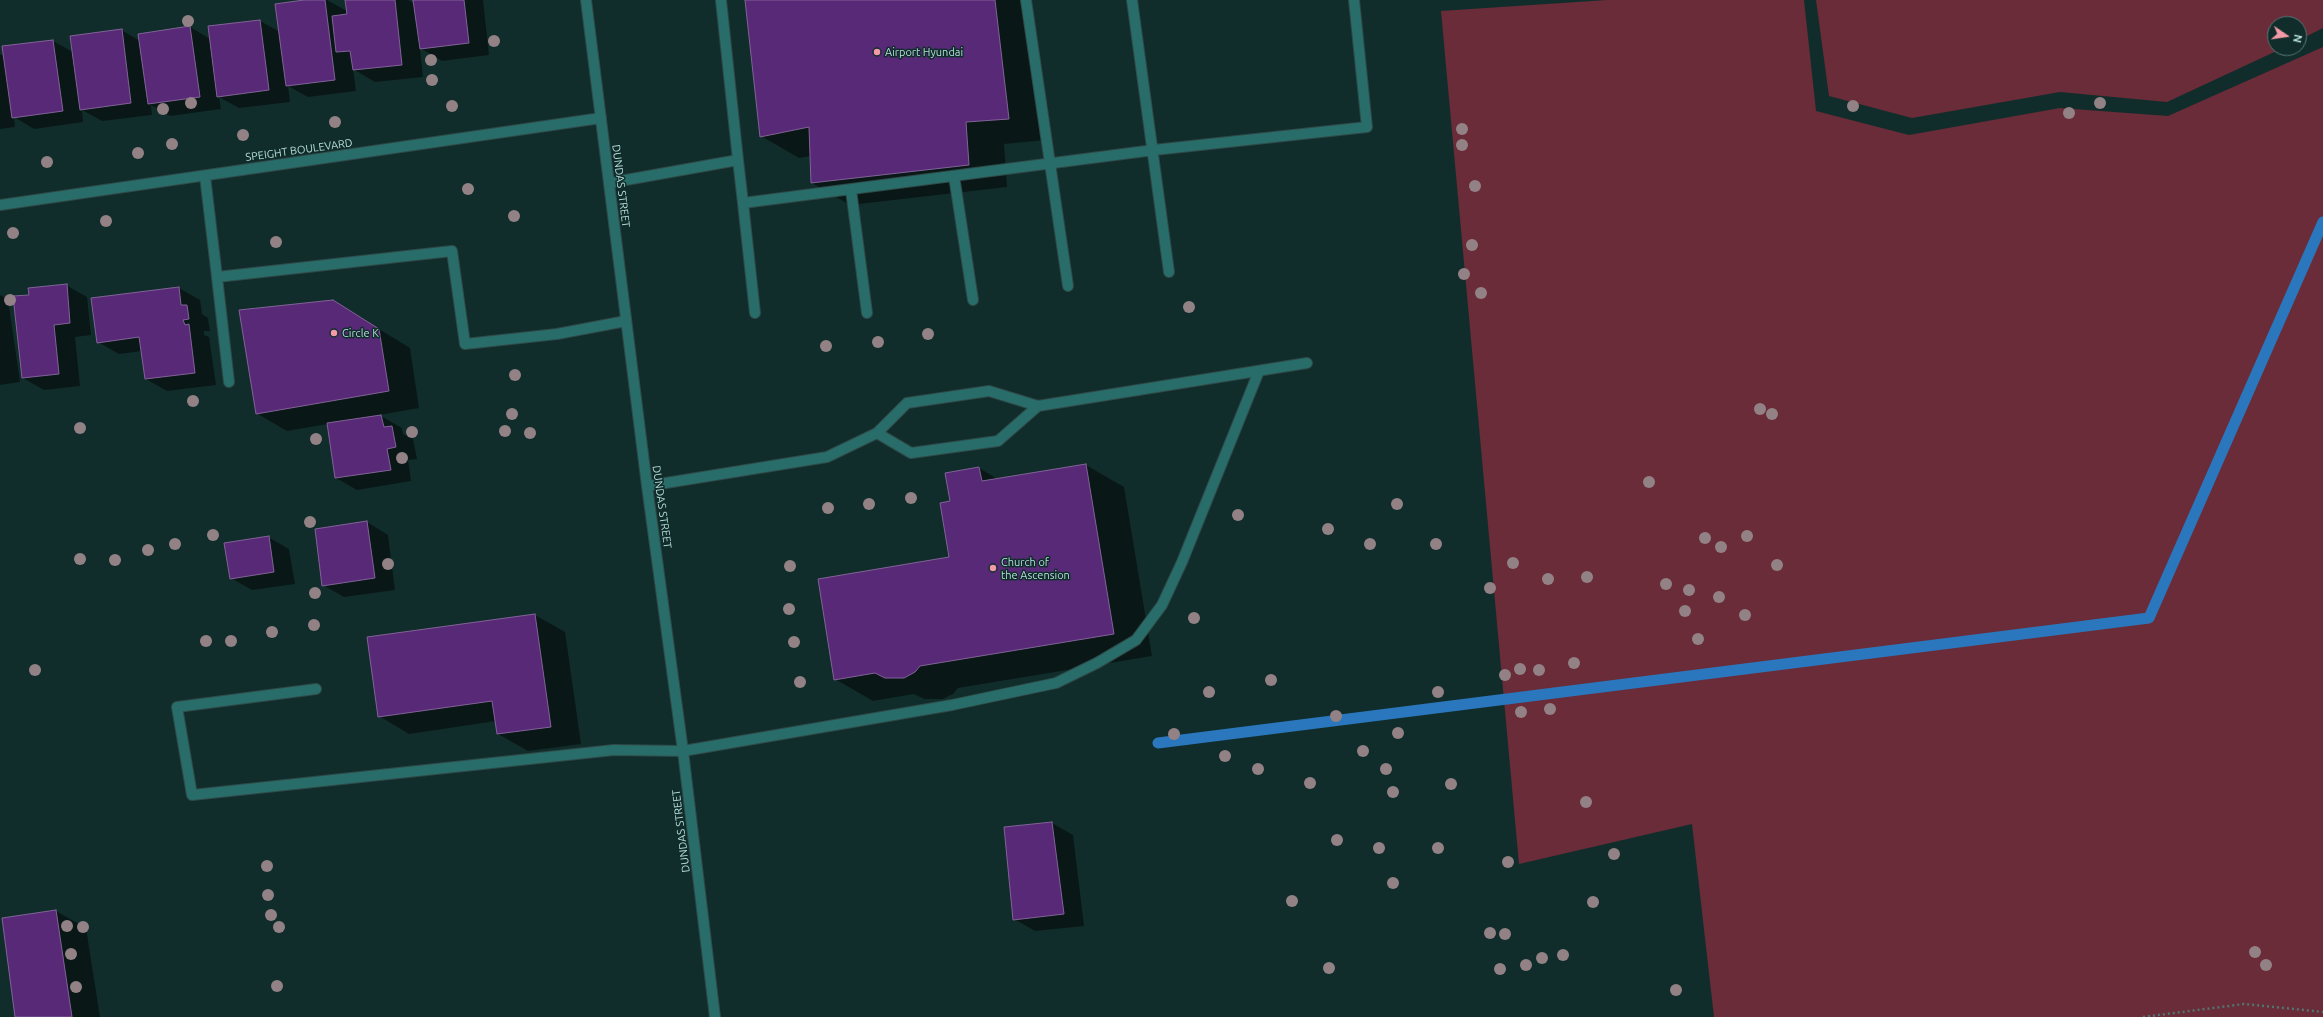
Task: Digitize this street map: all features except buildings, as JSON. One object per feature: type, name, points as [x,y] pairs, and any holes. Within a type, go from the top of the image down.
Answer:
[{"type":"main road","name":"DUNDAS STREET","points":[[586,0],[647,486],[683,751],[715,1017]]},
{"type":"main road","points":[[721,0],[755,313]]},
{"type":"main road","points":[[1026,0],[1068,286]]},
{"type":"main road","points":[[1132,0],[1154,150],[1169,272]]},
{"type":"main road","points":[[743,203],[1154,150],[1367,127],[1354,0]]},
{"type":"main road","name":"SPEIGHT BOULEVARD","points":[[0,205],[601,118]]},
{"type":"main road","points":[[609,183],[738,160]]},
{"type":"main road","points":[[205,176],[229,382]]},
{"type":"main road","points":[[954,176],[973,300]]},
{"type":"main road","points":[[851,190],[867,313]]},
{"type":"main road","points":[[217,277],[452,251],[465,344],[557,334],[626,321]]},
{"type":"main road","points":[[647,486],[827,457],[876,433],[907,403],[989,391],[1038,406],[1307,363]]},
{"type":"main road","points":[[316,689],[177,707],[192,795],[614,750],[683,751],[952,705],[1056,683],[1097,663],[1136,640],[1162,605],[1182,562],[1259,371]]},
{"type":"main road","points":[[876,433],[911,453],[998,441],[1038,406]]},
{"type":"path","points":[[2143,1017],[2244,1004],[2323,1012]]},
{"type":"shaded area","points":[[1607,0],[1804,0],[1816,111],[1909,135],[2060,108],[2168,116],[2303,56],[2307,56],[2307,54],[2323,47],[2323,1017],[1714,1017],[1692,824],[1519,864],[1441,11]]},
{"type":"shaded area","points":[[1816,0],[2323,0],[2323,28],[2307,36],[2307,16],[2267,16],[2267,55],[2167,102],[2060,92],[1912,118],[1829,96]]},
{"type":"waterway","points":[[1158,743],[2149,618],[2323,222]]},
{"type":"place","name":"Airport Hyundai","points":[[877,52]]},
{"type":"place","name":"Circle K","points":[[334,333]]},
{"type":"place","name":"Church of the Ascension","points":[[993,568]]}]
